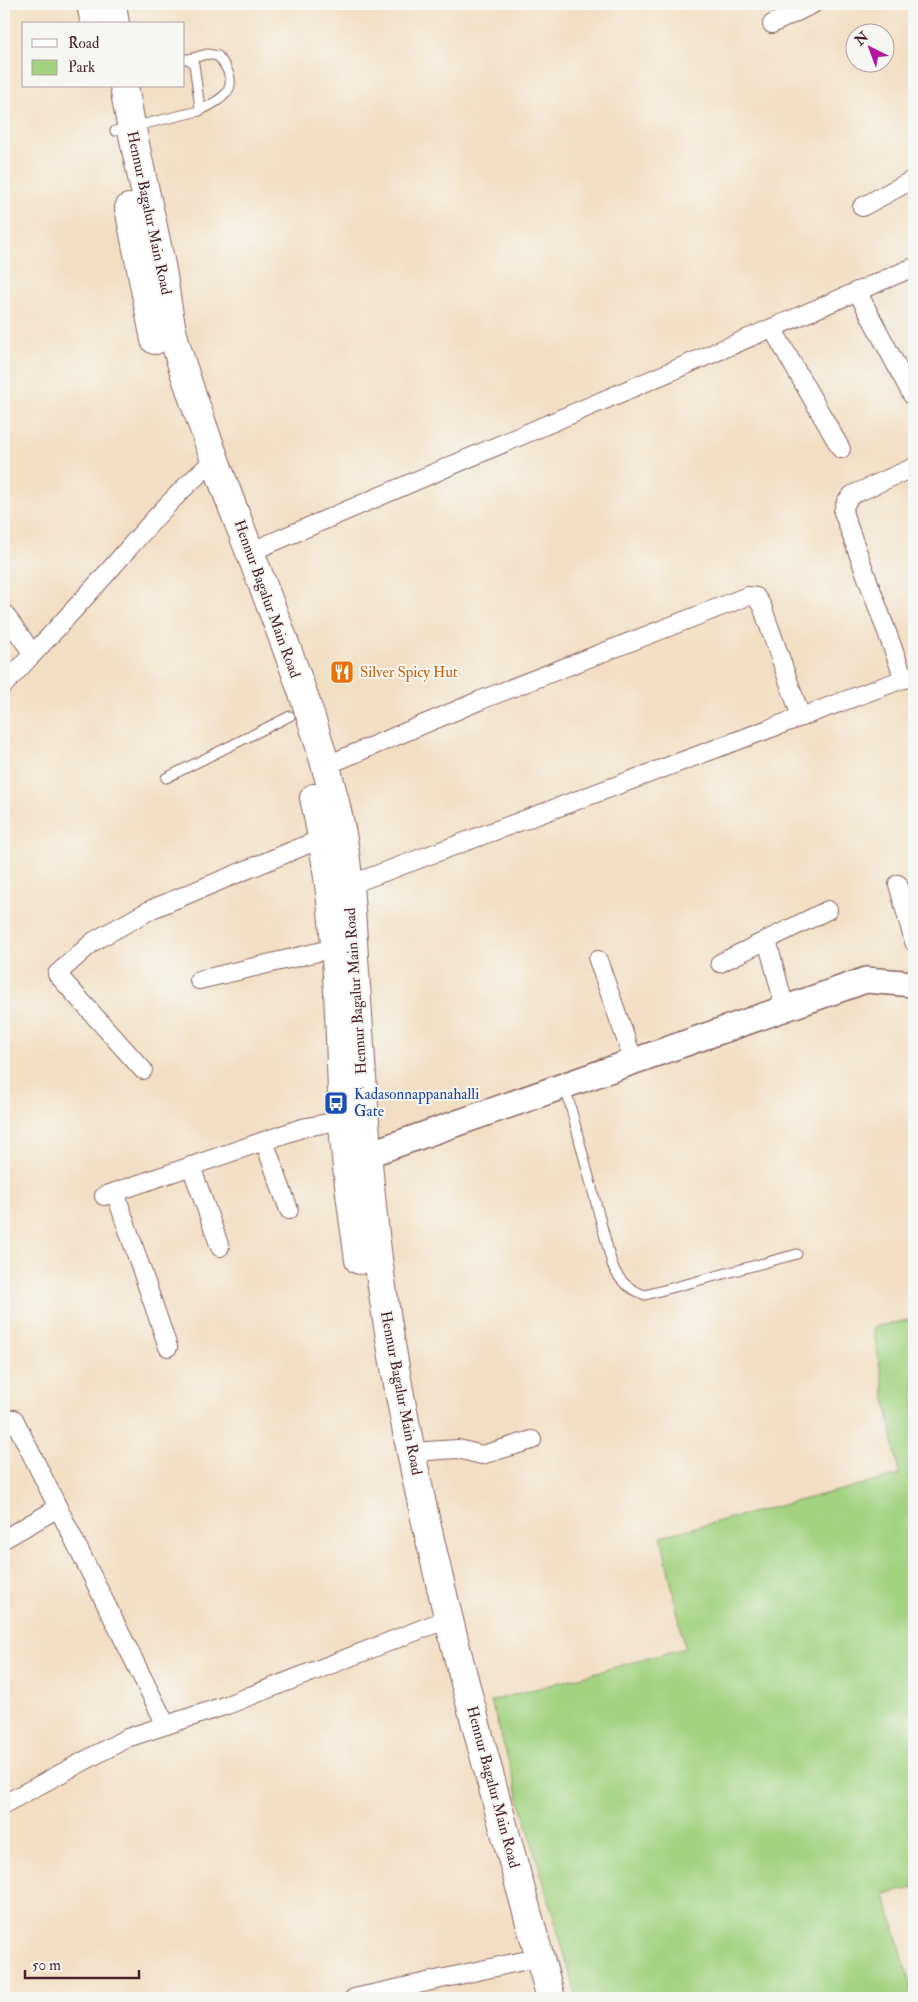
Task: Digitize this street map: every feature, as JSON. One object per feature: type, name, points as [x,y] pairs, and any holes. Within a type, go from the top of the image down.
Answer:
[{"type":"main road","points":[[91,4],[95,22]]},
{"type":"main road","points":[[112,4],[115,22]]},
{"type":"main road","name":"Hennur Bagalur Main Road","points":[[107,88],[123,129]]},
{"type":"main road","name":"Hennur Bagalur Main Road","points":[[124,88],[123,129],[156,346],[208,466],[250,552],[302,694],[325,766],[332,836],[330,888],[335,948],[343,1120],[356,1156],[382,1287],[467,1762],[532,1998]]},
{"type":"main road","name":"Hennur Bagalur Main Road","points":[[208,466],[306,767],[349,885],[356,1156],[362,1282],[394,1453],[441,1623],[484,1758],[551,1998]]},
{"type":"street","points":[[772,24],[814,4]]},
{"type":"street","points":[[862,207],[914,179]]},
{"type":"street","points":[[250,552],[914,266]]},
{"type":"street","points":[[856,291],[912,395]]},
{"type":"street","points":[[772,328],[840,449]]},
{"type":"street","points":[[4,685],[146,528],[208,466]]},
{"type":"street","points":[[349,885],[909,677],[843,512],[846,502],[852,496],[914,467]]},
{"type":"street","points":[[325,766],[481,700],[748,596],[756,597],[762,606],[802,717]]},
{"type":"street","points":[[4,613],[34,654]]},
{"type":"street","points":[[143,1070],[57,974],[94,941],[152,909],[332,836]]},
{"type":"street","points":[[898,884],[914,942]]},
{"type":"street","points":[[720,963],[828,910]]},
{"type":"street","points":[[767,940],[785,1008]]},
{"type":"street","points":[[199,980],[335,948]]},
{"type":"street","points":[[598,960],[634,1062]]},
{"type":"street","points":[[356,1156],[565,1086],[866,980],[914,984]]},
{"type":"street","points":[[168,1347],[110,1194],[302,1128],[343,1120]]},
{"type":"street","points":[[264,1141],[288,1210]]},
{"type":"street","points":[[191,1166],[220,1247]]},
{"type":"street","points":[[14,1419],[166,1725]]},
{"type":"street","points":[[411,1452],[458,1449],[482,1455],[532,1440]]},
{"type":"street","points":[[4,1539],[58,1508]]},
{"type":"street","points":[[4,1804],[127,1738],[227,1705],[441,1623]]},
{"type":"street","points":[[354,1998],[523,1961]]},
{"type":"lane","points":[[123,129],[199,111],[222,99],[230,89],[230,78],[225,65],[218,56],[207,54],[187,59]]},
{"type":"lane","points":[[187,59],[194,64],[199,111]]},
{"type":"lane","points":[[166,778],[290,716]]},
{"type":"lane","points":[[565,1086],[612,1264],[617,1277],[632,1290],[645,1295],[797,1254]]},
{"type":"green space","points":[[914,1319],[914,1888],[885,1894],[914,1998],[577,1998],[491,1701],[685,1648],[661,1536],[899,1475],[873,1327]]},
{"type":"place","name":"Silver Spicy Hut","points":[[342,672]]},
{"type":"place","name":"Kadasonnappanahalli Gate","points":[[336,1103]]}]
